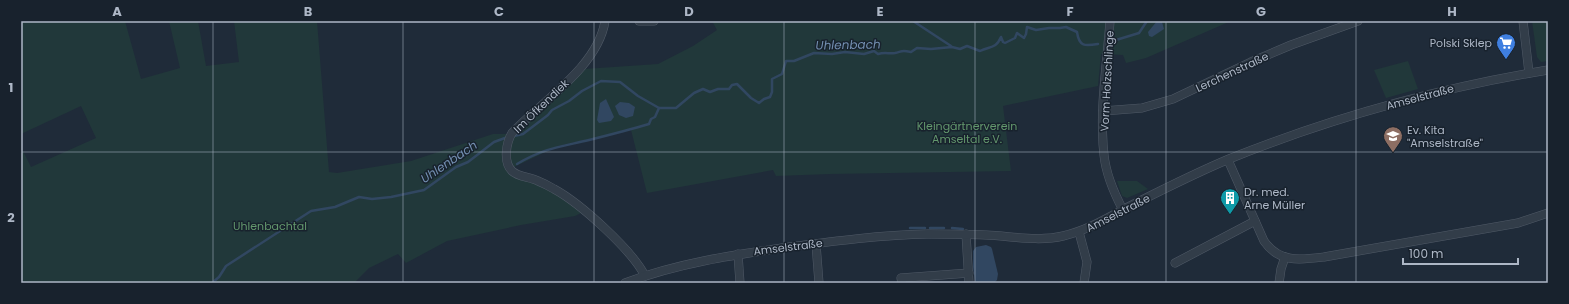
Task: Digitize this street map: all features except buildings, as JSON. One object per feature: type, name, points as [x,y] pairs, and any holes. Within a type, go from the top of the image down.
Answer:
[{"type":"street","name":"Im Öfkendiek","points":[[604,21],[600,37],[576,73],[512,133],[508,144],[507,160],[508,166],[516,174],[537,180],[556,191],[593,218],[627,251],[640,266],[645,276]]},
{"type":"street","points":[[639,21],[654,21]]},
{"type":"street","name":"Vorm Holzschlinge","points":[[1110,21],[1103,111],[1104,156],[1111,183],[1123,210]]},
{"type":"street","name":"Lerchenstraße","points":[[1103,111],[1142,108],[1166,101],[1291,45],[1358,21]]},
{"type":"street","points":[[1523,21],[1529,73]]},
{"type":"street","name":"Amselstraße","points":[[626,283],[690,263],[738,254],[890,236],[966,234],[1045,238],[1063,236],[1078,232],[1102,222],[1197,173],[1280,140],[1377,108],[1442,91],[1548,70]]},
{"type":"street","points":[[1228,160],[1254,221],[1268,247],[1285,257],[1308,259],[1347,253],[1518,223],[1548,213]]},
{"type":"street","points":[[1175,263],[1254,221]]},
{"type":"street","points":[[1078,232],[1087,262],[1084,283]]},
{"type":"street","points":[[966,234],[970,283]]},
{"type":"street","points":[[816,244],[819,283]]},
{"type":"street","points":[[738,254],[740,283]]},
{"type":"street","points":[[1279,283],[1285,257]]},
{"type":"street","points":[[902,283],[901,278],[969,273]]},
{"type":"green space","points":[[21,21],[125,21],[141,79],[180,68],[169,21],[198,21],[206,66],[239,62],[234,21],[317,21],[329,172],[337,173],[411,161],[493,134],[513,134],[584,69],[658,64],[693,46],[717,30],[712,21],[1231,21],[1146,58],[1126,63],[1123,55],[1101,54],[1098,86],[1003,106],[1011,171],[776,176],[773,170],[647,193],[631,130],[558,146],[512,168],[508,173],[538,183],[583,212],[575,216],[521,225],[447,241],[406,263],[398,254],[369,268],[354,283],[21,283],[21,147],[31,167],[96,138],[81,106],[21,134]]},
{"type":"green space","points":[[1532,21],[1548,21],[1548,61],[1541,62],[1537,57]]},
{"type":"green space","points":[[1408,61],[1418,89],[1386,98],[1374,70]]},
{"type":"green space","points":[[1117,181],[1137,181],[1148,189],[1127,198],[1122,196]]},
{"type":"water","points":[[1157,21],[1162,22],[1164,29],[1152,37],[1149,36],[1148,32]]},
{"type":"water","points":[[606,99],[614,117],[611,121],[599,123],[597,120],[600,103]]},
{"type":"water","points":[[620,102],[629,103],[635,107],[633,116],[626,118],[619,115],[615,106]]},
{"type":"water","points":[[986,245],[992,249],[998,274],[997,280],[994,283],[978,283],[975,281],[973,251],[976,247]]},
{"type":"waterway","points":[[913,21],[951,46]]},
{"type":"waterway","name":"Uhlenbach","points":[[1116,40],[1139,33],[1147,21]]},
{"type":"waterway","name":"Uhlenbach","points":[[514,136],[523,134],[548,115],[552,110],[601,81],[620,82],[638,96],[659,108],[676,108],[694,93],[703,89],[710,92],[718,89],[729,89],[732,85],[737,84],[751,98],[759,103],[770,97],[772,92],[772,79],[782,74],[786,61],[794,61],[814,53],[832,54],[845,52],[864,54],[874,51],[878,54],[904,51],[911,52],[917,48],[931,49],[952,47],[960,49],[967,46],[980,51],[997,44],[1001,37],[1005,43],[1015,38],[1017,33],[1024,38],[1027,27],[1036,30],[1066,27],[1077,32],[1081,43],[1086,45],[1098,44]]},
{"type":"waterway","points":[[517,164],[536,154],[552,149],[649,124],[651,119],[655,117],[659,108]]},
{"type":"waterway","name":"Uhlenbach","points":[[212,283],[219,277],[226,266],[311,211],[335,207],[359,197],[372,199],[391,197],[424,190],[456,167],[468,162],[494,142],[505,138]]},
{"type":"waterway","points":[[910,228],[925,228]]},
{"type":"waterway","points":[[930,228],[944,228]]},
{"type":"waterway","points":[[952,228],[963,229]]},
{"type":"place","name":"Polski Sklep","points":[[1506,60]]},
{"type":"place","name":"Ev. Kita \"Amselstraße\"","points":[[1393,153]]},
{"type":"place","name":"Dr. med. Arne Müller","points":[[1230,215]]},
{"type":"park label","name":"Kleingärtnerverein Amseltal e.V.","points":[[967,132]]},
{"type":"park label","name":"Uhlenbachtal","points":[[270,226]]}]
